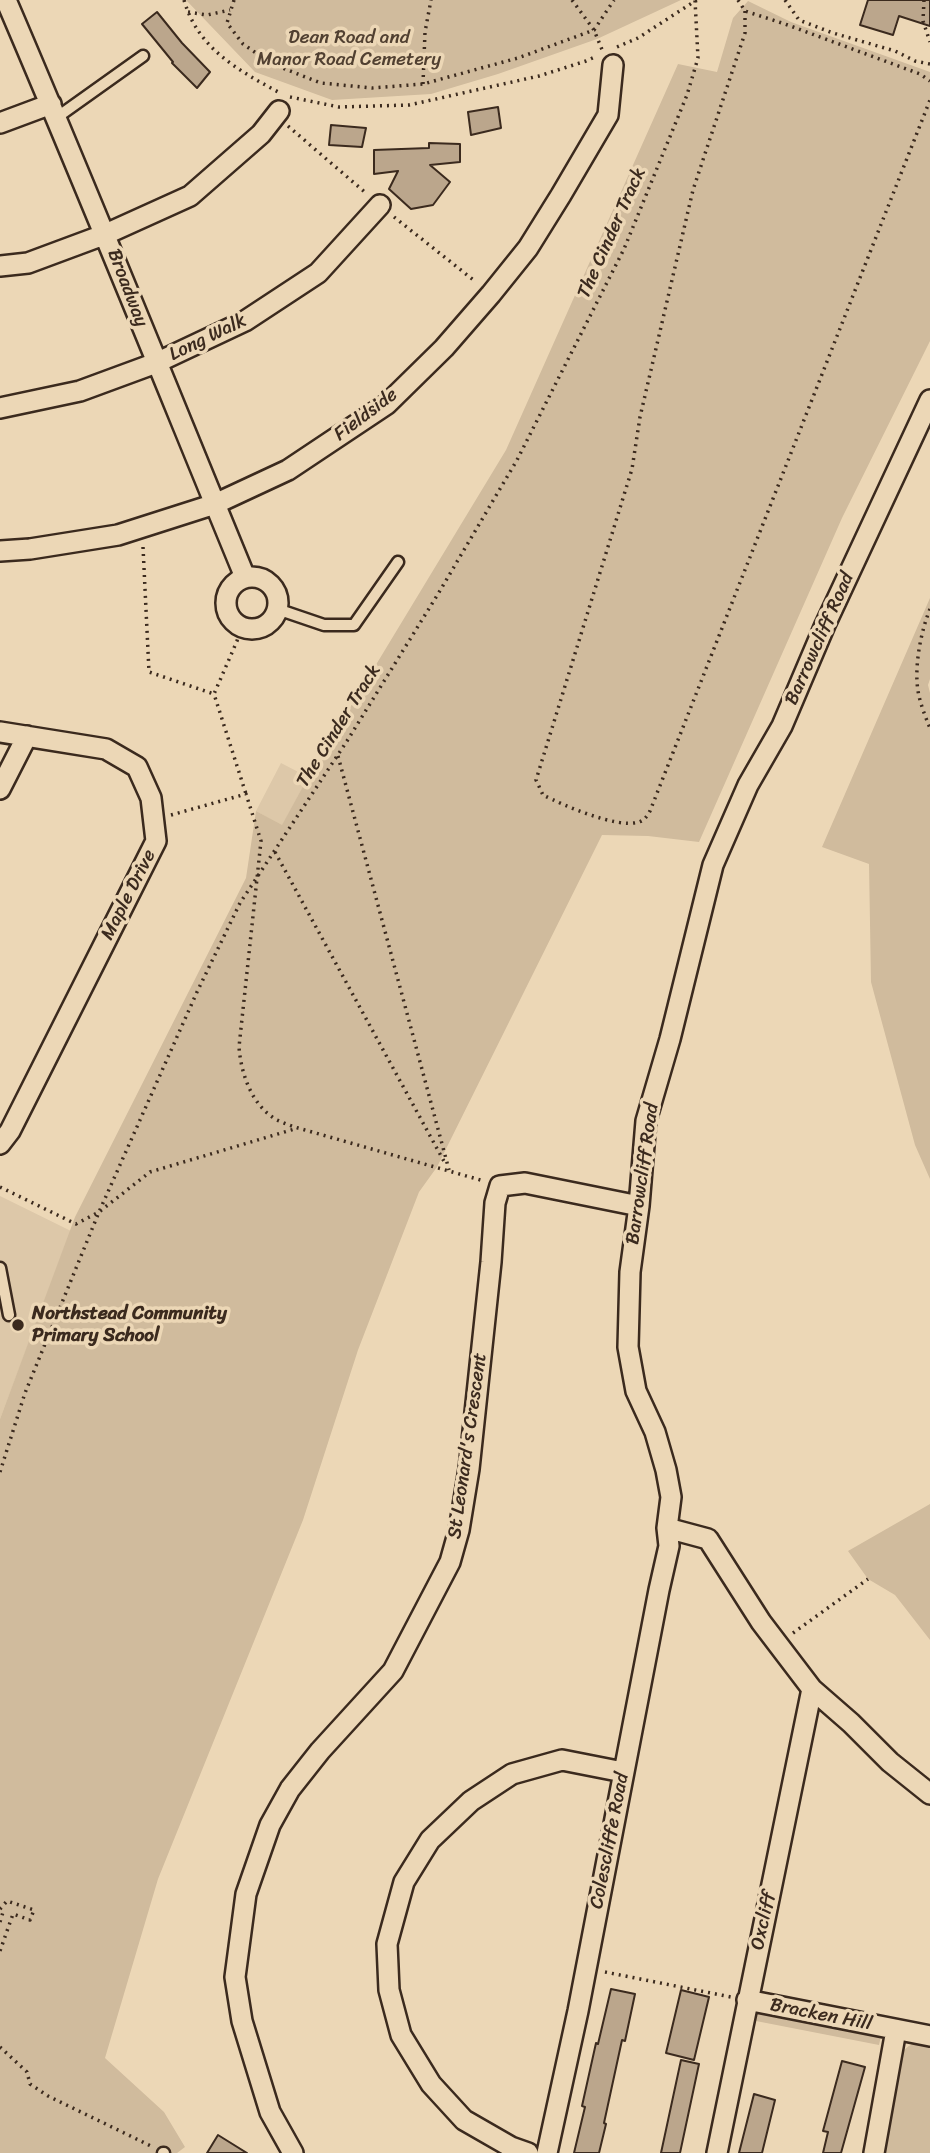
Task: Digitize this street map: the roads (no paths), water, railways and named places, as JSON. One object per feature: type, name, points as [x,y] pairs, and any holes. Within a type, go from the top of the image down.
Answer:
[{"type":"street","name":"Broadway","points":[[6,0],[106,234],[156,363],[245,577]]},
{"type":"street","name":"Fieldside","points":[[0,551],[118,535],[215,504],[288,470],[387,404],[444,348],[528,247],[608,115],[611,55]]},
{"type":"street","points":[[0,123],[53,111]]},
{"type":"street","points":[[0,265],[28,263],[106,234],[190,196],[261,134],[279,111]]},
{"type":"street","name":"Long Walk","points":[[0,408],[79,391],[156,363],[245,321],[318,273],[380,205]]},
{"type":"street","name":"Barrowcliff Road","points":[[667,1528],[671,1497],[666,1471],[655,1432],[636,1391],[628,1347],[630,1272],[646,1121],[670,1039],[713,865],[748,785],[782,726],[825,625],[930,401]]},
{"type":"street","points":[[245,577],[263,579],[276,591],[278,608],[270,622],[263,626],[241,626],[228,614],[227,596],[231,587],[245,577]]},
{"type":"street","name":"Maple Drive","points":[[0,732],[106,748],[137,767],[151,798],[156,841],[10,1131],[0,1144]]},
{"type":"street","points":[[0,789],[27,736]]},
{"type":"street","name":"St Leonard's Crescent","points":[[293,2153],[270,2112],[242,2021],[236,1977],[246,1894],[270,1825],[290,1789],[320,1751],[393,1671],[450,1562],[459,1530],[469,1469],[495,1203],[500,1186],[525,1183],[639,1206]]},
{"type":"street","points":[[667,1528],[708,1539],[761,1622],[812,1689],[890,1762],[930,1794]]},
{"type":"street","name":"Colescliffe Road","points":[[547,2153],[669,1546],[667,1528]]},
{"type":"street","name":"Oxcliff","points":[[717,2153],[812,1689]]},
{"type":"street","points":[[528,2153],[511,2147],[464,2120],[430,2084],[401,2035],[389,1990],[387,1944],[404,1882],[430,1840],[471,1801],[512,1774],[562,1760],[623,1772]]},
{"type":"street","name":"Bracken Hill","points":[[747,2000],[930,2036]]},
{"type":"street","name":"Bracken Hill","points":[[874,2153],[895,2030]]},
{"type":"lane","points":[[53,111],[143,56]]},
{"type":"lane","points":[[278,608],[324,625],[354,625],[398,562]]},
{"type":"lane","points":[[0,1268],[9,1315]]},
{"type":"place","name":"Northstead Community Primary School","points":[[18,1325]]},
{"type":"park label","name":"Dean Road and Manor Road Cemetery","points":[[349,49]]}]
